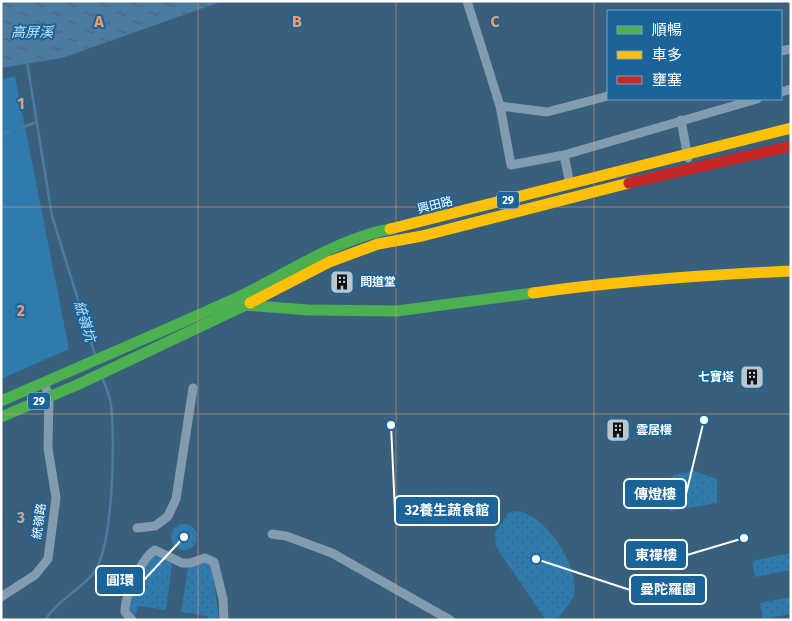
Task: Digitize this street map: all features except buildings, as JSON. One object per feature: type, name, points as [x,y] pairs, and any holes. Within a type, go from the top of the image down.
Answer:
[{"type":"main road","name":"興田路","points":[[44,383],[236,298],[322,252],[374,232],[420,223],[790,130]]},
{"type":"main road","name":"29","points":[[1,417],[77,385],[244,307],[329,262],[378,244],[422,236],[690,168],[791,146]]},
{"type":"main road","points":[[236,298],[244,307],[397,311],[582,286],[712,274],[791,271]]},
{"type":"main road","name":"29","points":[[1,401],[44,383]]},
{"type":"street","points":[[468,1],[500,106],[512,165],[564,155],[753,100]]},
{"type":"street","points":[[500,106],[547,112],[607,96]]},
{"type":"street","points":[[681,120],[690,168]]},
{"type":"street","points":[[564,155],[570,184]]},
{"type":"street","name":"統嶺路","points":[[1,597],[35,575],[48,559],[56,498],[48,448],[49,396],[44,383]]},
{"type":"street","points":[[136,528],[155,526],[162,521],[168,516],[176,499],[193,388]]},
{"type":"street","points":[[272,534],[286,536],[332,553],[450,620]]},
{"type":"street","points":[[132,620],[125,612],[126,600],[144,562],[155,550],[182,563],[190,563],[205,558],[214,562],[223,599],[224,620]]},
{"type":"shaded area","points":[[15,76],[69,349],[1,379],[1,80]]},
{"type":"shaded area","points":[[694,471],[717,479],[717,503],[670,511],[666,483],[674,475]]},
{"type":"shaded area","points":[[517,511],[528,514],[549,531],[566,556],[572,570],[574,594],[557,620],[546,620],[496,547],[495,533],[508,513]]},
{"type":"shaded area","points":[[184,524],[193,528],[197,537],[193,546],[184,550],[175,546],[171,537],[175,528]]},
{"type":"shaded area","points":[[791,553],[791,570],[755,577],[752,561]]},
{"type":"shaded area","points":[[156,555],[172,564],[166,610],[139,606],[134,616],[129,611],[129,606],[134,590],[147,564]]},
{"type":"shaded area","points":[[207,562],[212,567],[219,620],[207,620],[207,616],[181,612],[188,567]]},
{"type":"shaded area","points":[[791,597],[791,614],[763,619],[760,603]]},
{"type":"water","name":"高屏溪","points":[[1,1],[223,1],[62,58],[1,68]]},
{"type":"waterway","name":"統嶺坑","points":[[27,62],[52,216],[95,355]]},
{"type":"waterway","points":[[23,127],[37,122]]},
{"type":"waterway","points":[[1,135],[10,131]]},
{"type":"waterway","name":"統嶺坑","points":[[45,620],[55,607],[92,575],[99,562],[105,543],[109,519],[113,442],[111,405],[103,379]]},
{"type":"traffic: fast","points":[[1,401],[234,299],[349,241],[390,229]]},
{"type":"traffic: fast","points":[[243,305],[308,310],[397,311],[533,293]]},
{"type":"traffic: fast","points":[[1,417],[77,385],[250,303]]},
{"type":"traffic: slow","points":[[390,229],[791,128]]},
{"type":"traffic: slow","points":[[250,303],[329,262],[378,244],[422,236],[629,183]]},
{"type":"traffic: slow","points":[[533,293],[662,279],[791,271]]},
{"type":"traffic: jam","points":[[629,183],[791,146]]},
{"type":"place","name":"問道堂","points":[[342,282]]},
{"type":"place","name":"七寶塔","points":[[752,377]]},
{"type":"place","name":"傳燈樓","points":[[704,420]]},
{"type":"place","name":"32養生蔬食館","points":[[391,425]]},
{"type":"place","name":"雲居樓","points":[[618,430]]},
{"type":"place","name":"圓環","points":[[184,537]]},
{"type":"place","name":"東禪樓","points":[[744,538]]},
{"type":"place","name":"曼陀羅園","points":[[536,559]]}]
